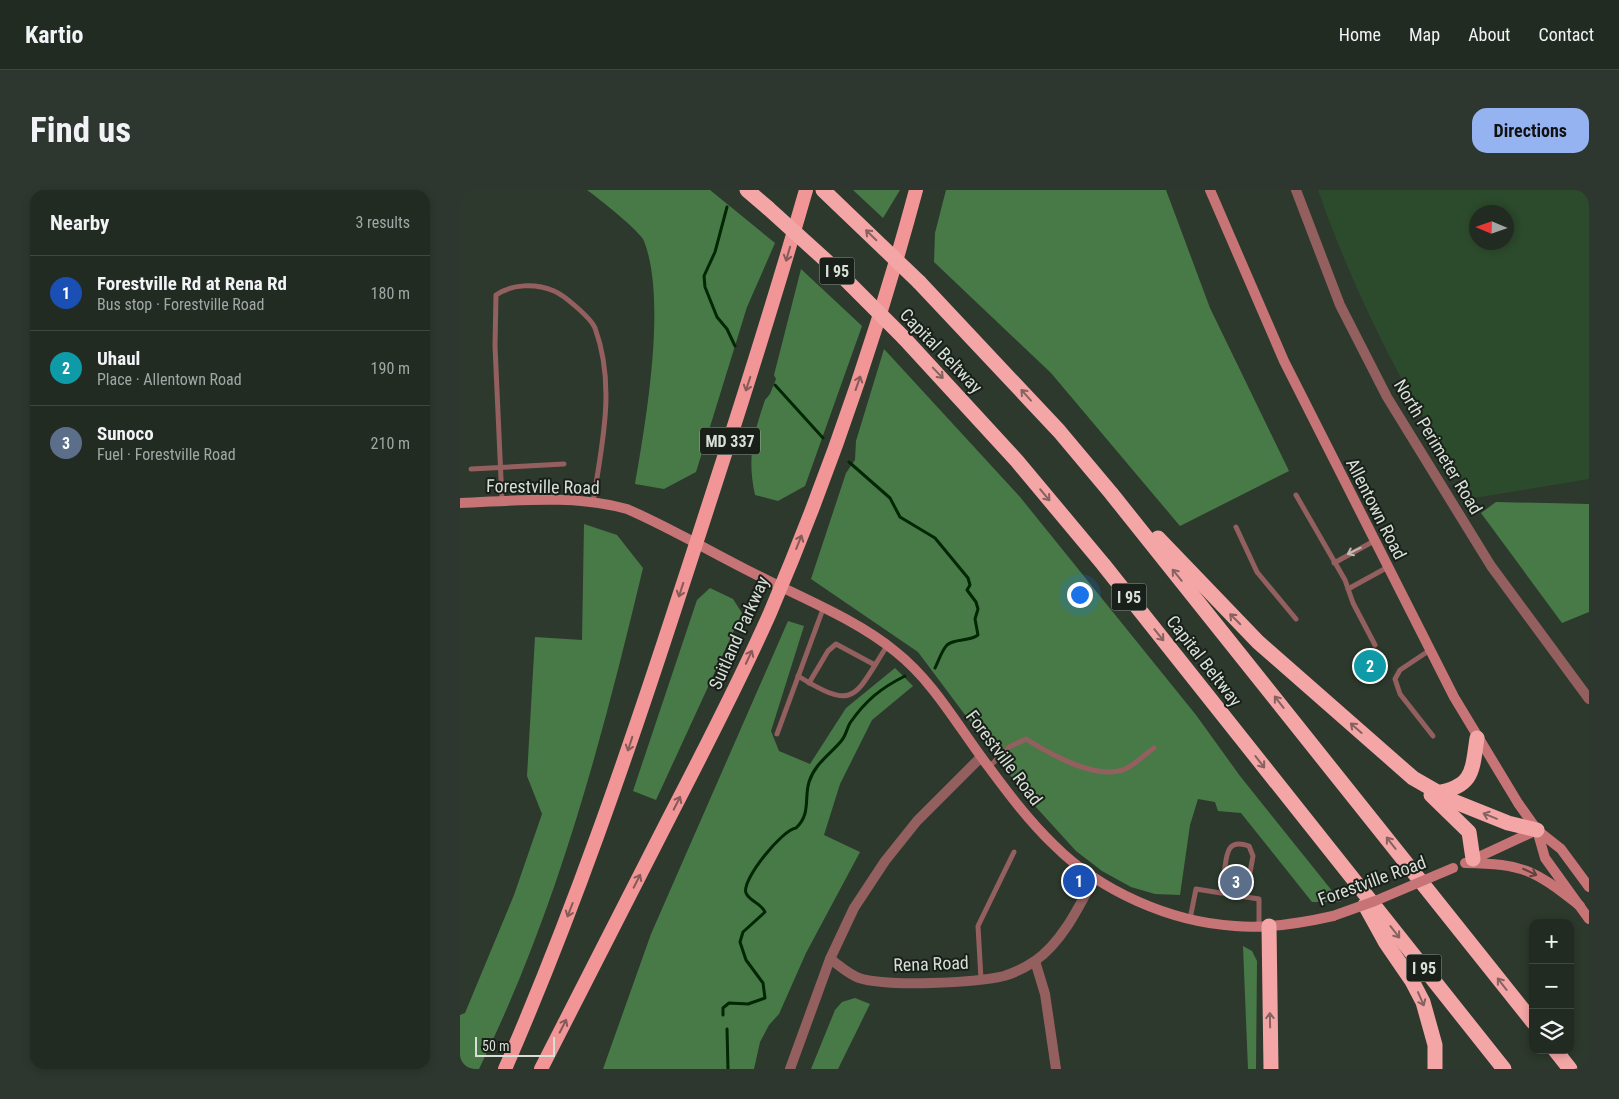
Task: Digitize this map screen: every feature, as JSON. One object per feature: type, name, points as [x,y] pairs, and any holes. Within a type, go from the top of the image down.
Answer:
[{"type":"highway","name":"Capital Beltway","points":[[747,190],[832,266],[904,338],[1017,461],[1103,564],[1504,1069]]},
{"type":"highway","name":"MD 337","points":[[696,544],[756,357],[806,190]]},
{"type":"highway","name":"Capital Beltway","points":[[823,190],[919,282],[1058,431],[1111,493],[1529,1017]]},
{"type":"highway","name":"Suitland Parkway","points":[[541,1069],[713,732],[781,587],[814,504],[863,370],[885,304],[916,190]]},
{"type":"highway","points":[[1111,493],[1188,566],[1258,642],[1423,785],[1469,832],[1469,861]]},
{"type":"highway","points":[[505,1069],[549,965],[599,834],[696,544]]},
{"type":"highway","points":[[1436,793],[1455,789],[1469,778],[1477,738]]},
{"type":"highway","points":[[1423,785],[1436,793],[1508,824],[1537,830]]},
{"type":"highway","points":[[1343,867],[1386,943],[1410,976],[1423,1002],[1435,1045],[1435,1069]]},
{"type":"highway","points":[[1264,926],[1272,1069]]},
{"type":"highway","points":[[1558,1054],[1570,1069]]},
{"type":"main road","name":"Allentown Road","points":[[1210,190],[1284,360],[1430,650],[1477,738],[1537,830],[1545,858],[1589,919]]},
{"type":"main road","name":"Forestville Road","points":[[460,503],[594,502],[627,509],[823,609],[888,646],[907,662],[929,688],[988,767],[1054,845],[1094,878],[1152,906],[1190,919],[1225,926],[1264,926],[1333,916],[1375,902],[1537,830]]},
{"type":"main road","name":"Allentown Road","points":[[1537,830],[1561,849],[1589,888]]},
{"type":"main road","points":[[1469,861],[1507,864],[1526,869],[1580,906]]},
{"type":"street","name":"North Perimeter Road","points":[[1296,190],[1340,305],[1388,397],[1491,566],[1589,699]]},
{"type":"street","points":[[790,1069],[830,959],[854,908],[885,861],[917,821],[981,757]]},
{"type":"street","name":"Rena Road","points":[[830,959],[857,977],[874,981],[948,981],[1004,976],[1035,961],[1060,936],[1094,878]]},
{"type":"street","points":[[1035,961],[1045,994],[1056,1069]]},
{"type":"lane","points":[[502,502],[495,346],[496,295],[505,288],[516,286],[549,289],[563,295],[595,326],[607,392],[603,440],[594,502]]},
{"type":"lane","points":[[471,469],[564,464]]},
{"type":"lane","points":[[1296,496],[1348,589],[1375,645]]},
{"type":"lane","points":[[1236,527],[1256,570],[1296,619]]},
{"type":"lane","points":[[1334,563],[1374,541]]},
{"type":"lane","points":[[1348,589],[1388,567]]},
{"type":"lane","points":[[777,734],[823,609]]},
{"type":"lane","points":[[809,683],[828,651],[836,644],[875,665]]},
{"type":"lane","points":[[798,676],[829,694],[849,695],[862,686],[888,646]]},
{"type":"lane","points":[[1430,650],[1400,670],[1395,679],[1400,694],[1433,736]]},
{"type":"lane","points":[[988,767],[1009,747],[1026,739],[1054,757],[1102,772],[1125,769],[1154,748]]},
{"type":"lane","points":[[1224,874],[1229,849],[1234,844],[1242,843],[1249,846],[1252,850],[1249,878]]},
{"type":"lane","points":[[981,979],[978,926],[1014,852]]},
{"type":"lane","points":[[1221,894],[1222,886]]},
{"type":"lane","points":[[1190,919],[1196,889],[1259,899],[1264,926]]},
{"type":"lane","points":[[1246,897],[1247,890]]},
{"type":"green space","points":[[587,190],[710,190],[775,243],[747,307],[696,472],[664,489],[635,484],[649,395],[652,361],[654,295],[651,266],[641,236]]},
{"type":"green space","points":[[853,190],[900,190],[883,218]]},
{"type":"green space","points":[[946,190],[1166,190],[1210,308],[1289,471],[1180,526],[1051,373],[934,262],[935,233]]},
{"type":"green space","points":[[1318,190],[1589,190],[1589,479],[1474,498],[1450,462],[1406,387],[1349,271]]},
{"type":"green space","points":[[801,269],[862,326],[805,486],[778,501],[755,495],[751,458],[752,447],[765,400],[770,394],[776,379],[774,375]]},
{"type":"green space","points":[[884,349],[1020,497],[1196,715],[1240,776],[1341,902],[1312,902],[1241,813],[1218,811],[1215,802],[1198,799],[1190,825],[1180,895],[1155,894],[1131,887],[1102,871],[1076,851],[1025,795],[918,652],[811,579],[846,473],[855,460],[856,441]]},
{"type":"green space","points":[[1496,502],[1589,504],[1589,612],[1562,623],[1481,513]]},
{"type":"green space","points":[[584,524],[617,535],[643,568],[594,760],[575,823],[532,948],[507,1009],[479,1069],[460,1069],[460,1015],[465,1013],[514,895],[542,814],[527,776],[535,637],[582,640]]},
{"type":"green space","points":[[710,588],[733,599],[742,613],[656,800],[633,791],[697,600]]},
{"type":"green space","points":[[788,621],[804,626],[771,731],[779,751],[810,764],[846,708],[895,668],[913,686],[872,720],[840,784],[824,835],[860,852],[806,953],[779,1014],[769,1025],[760,1042],[754,1069],[603,1069],[651,934]]},
{"type":"green space","points":[[1243,946],[1252,951],[1257,961],[1256,1069],[1248,1069]]},
{"type":"green space","points":[[855,998],[870,1004],[838,1069],[811,1069],[835,1010],[842,1002]]},
{"type":"waterway","points":[[727,207],[715,252],[704,276],[705,287],[717,317],[727,329],[735,346]]},
{"type":"waterway","points":[[775,385],[823,438]]},
{"type":"waterway","points":[[849,462],[890,498],[900,517],[935,538],[968,578],[970,585],[967,590],[976,602],[978,609],[975,619],[978,635],[970,639],[954,641],[947,645],[935,668]]},
{"type":"waterway","points":[[723,1015],[723,1008],[729,1003],[748,1004],[765,998],[763,983],[746,960],[740,942],[743,932],[765,912],[746,893],[746,887],[750,878],[756,867],[773,846],[801,823],[805,812],[809,782],[815,769],[842,740],[856,715],[874,695],[905,676]]},
{"type":"waterway","points":[[727,1029],[728,1069]]},
{"type":"place","name":"Uhaul","points":[[1370,666]]},
{"type":"place","name":"Forestville Rd at Rena Rd","points":[[1079,881]]},
{"type":"place","name":"Sunoco","points":[[1236,882]]}]
